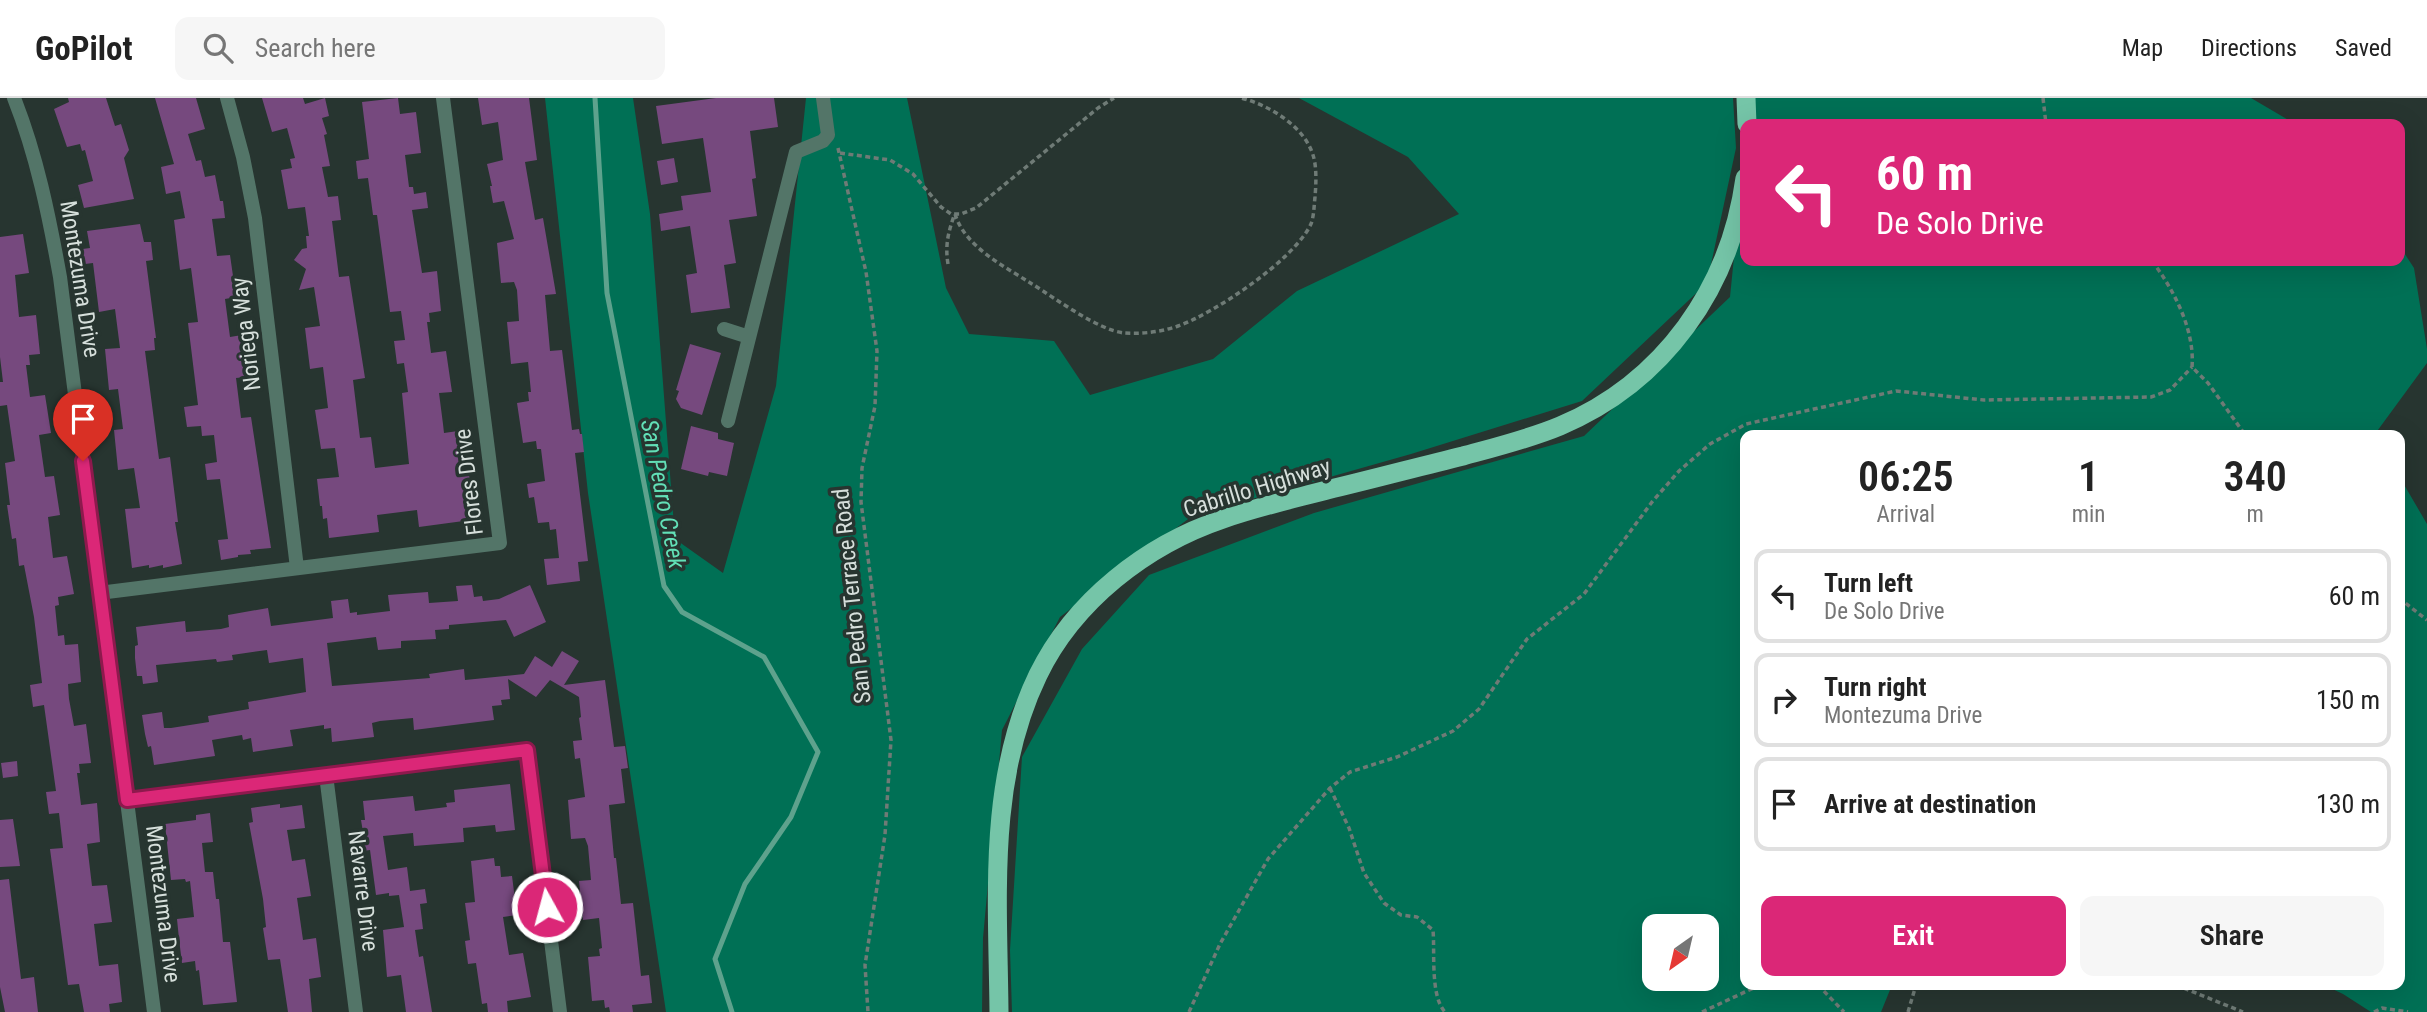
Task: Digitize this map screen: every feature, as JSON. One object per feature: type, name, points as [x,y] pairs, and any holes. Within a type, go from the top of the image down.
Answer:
[{"type":"highway","points":[[1746,98],[1747,119]]},
{"type":"highway","name":"Cabrillo Highway","points":[[999,1012],[999,839],[1008,761],[1021,716],[1038,676],[1051,652],[1080,614],[1111,583],[1134,565],[1169,543],[1212,523],[1264,506],[1534,436],[1569,422],[1614,397],[1669,348],[1705,300],[1731,243],[1740,201]]},
{"type":"street","name":"Montezuma Drive","points":[[14,98],[34,151],[60,277],[154,1012]]},
{"type":"street","name":"Noriega Way","points":[[227,98],[243,157],[254,218],[297,568]]},
{"type":"street","name":"Flores Drive","points":[[99,593],[500,543],[443,98]]},
{"type":"street","points":[[728,421],[796,152],[823,141],[828,135],[823,98]]},
{"type":"street","points":[[724,329],[749,337]]},
{"type":"street","points":[[127,800],[527,750],[560,1012]]},
{"type":"street","name":"Navarre Drive","points":[[326,775],[356,1012]]},
{"type":"path","points":[[955,214],[976,208],[1098,108],[1114,98]]},
{"type":"path","points":[[840,153],[890,160],[913,174],[942,207],[955,214],[959,226],[969,239],[1007,268],[1094,322],[1123,333],[1157,332],[1180,326],[1228,299],[1269,270],[1297,245],[1312,222],[1316,186],[1314,156],[1303,135],[1280,116],[1241,98]]},
{"type":"path","points":[[2042,98],[2045,119]]},
{"type":"path","name":"San Pedro Terrace Road","points":[[827,123],[840,153],[866,272],[877,351],[876,406],[862,468],[861,502],[891,740],[884,835],[866,965],[868,1012]]},
{"type":"path","points":[[948,264],[947,235],[955,214]]},
{"type":"path","points":[[1189,1012],[1220,944],[1268,859],[1330,788],[1350,772],[1397,757],[1453,731],[1479,709],[1527,639],[1584,594],[1652,502],[1679,471],[1710,444],[1746,424],[1896,391],[1984,400],[2151,397],[2170,390],[2192,367],[2193,354],[2175,295],[2155,266]]},
{"type":"path","points":[[2192,367],[2208,383],[2242,430]]},
{"type":"path","points":[[2405,603],[2427,620]]},
{"type":"path","points":[[1330,788],[1349,828],[1364,873],[1384,903],[1401,915],[1417,917],[1433,930],[1436,953],[1434,980],[1441,1007],[1445,1012]]},
{"type":"path","points":[[1702,1012],[1749,990]]},
{"type":"path","points":[[1823,990],[1844,1012]]},
{"type":"path","points":[[1908,1012],[1915,990]]},
{"type":"path","points":[[2188,990],[2243,1012]]},
{"type":"path","points":[[2374,1012],[2382,1008],[2407,1012]]},
{"type":"green space","points":[[545,98],[633,98],[650,214],[675,539],[723,573],[776,386],[806,98],[907,98],[946,288],[969,334],[1054,341],[1090,395],[1213,359],[1297,291],[1459,214],[1408,157],[1299,98],[1733,98],[1736,148],[1707,283],[1582,401],[1411,454],[1192,516],[1060,617],[1002,730],[983,938],[982,1012],[666,1012],[588,493]]},
{"type":"green space","points":[[1750,98],[2251,98],[2287,119],[1748,119]]},
{"type":"green space","points":[[1740,197],[1740,266],[2405,266],[2405,254],[2414,268],[2427,363],[2378,430],[1740,430],[1740,990],[1890,990],[1881,1012],[1012,1012],[1010,950],[1022,757],[1082,649],[1149,575],[1314,513],[1584,436],[1730,297]]},
{"type":"green space","points":[[2405,486],[2427,524],[2427,1012],[2371,1012],[2335,990],[2405,990]]},
{"type":"building","points":[[68,98],[106,98],[115,126],[121,124],[129,150],[124,158],[134,199],[84,208],[78,185],[93,181],[85,150],[82,151],[80,144],[67,147],[54,109],[69,102]]},
{"type":"building","points":[[155,98],[196,98],[205,129],[188,134],[196,161],[201,160],[205,177],[215,175],[220,201],[223,201],[225,218],[212,219],[217,256],[230,255],[236,297],[225,299],[230,337],[242,335],[246,377],[236,378],[241,418],[251,417],[271,548],[250,550],[251,554],[221,560],[218,540],[228,539],[220,479],[207,480],[205,464],[217,462],[214,435],[202,436],[201,426],[187,427],[184,407],[198,405],[188,323],[198,322],[191,268],[180,270],[174,220],[185,218],[180,191],[166,194],[161,167],[174,164]]},
{"type":"building","points":[[262,98],[303,98],[305,104],[325,98],[329,116],[322,118],[327,134],[324,135],[330,166],[322,167],[328,197],[338,196],[341,220],[332,221],[339,277],[349,276],[365,378],[353,380],[360,438],[371,437],[375,468],[409,464],[402,393],[408,392],[404,363],[397,364],[394,341],[405,340],[401,311],[390,312],[377,215],[373,215],[368,178],[358,179],[356,161],[369,159],[362,102],[398,98],[400,114],[416,112],[421,153],[405,155],[409,187],[413,187],[414,194],[426,192],[428,208],[412,210],[422,273],[437,271],[441,311],[429,313],[430,322],[427,322],[431,353],[446,351],[452,392],[439,393],[444,433],[458,431],[463,470],[469,470],[471,520],[419,527],[417,510],[377,515],[379,532],[329,538],[327,518],[323,519],[320,506],[317,479],[339,477],[335,448],[321,449],[315,410],[328,408],[323,367],[310,369],[305,328],[320,326],[314,287],[299,290],[306,269],[294,260],[302,249],[307,248],[306,236],[309,236],[305,207],[288,209],[281,170],[292,168],[290,159],[295,158],[287,128],[272,132]]},
{"type":"building","points":[[478,98],[529,98],[537,160],[525,162],[535,220],[543,218],[556,294],[545,295],[550,351],[562,350],[572,430],[579,429],[582,434],[584,452],[575,453],[588,561],[578,562],[580,581],[547,585],[544,559],[559,558],[556,529],[550,530],[549,522],[538,523],[534,497],[529,498],[527,484],[545,481],[541,449],[537,449],[536,441],[523,443],[517,403],[529,401],[528,392],[531,392],[528,362],[511,364],[507,322],[519,321],[517,290],[514,282],[501,283],[497,243],[514,239],[504,201],[493,203],[490,186],[487,164],[503,160],[498,122],[482,125]]},
{"type":"building","points":[[716,98],[774,98],[778,127],[750,131],[756,178],[752,179],[757,216],[729,220],[736,263],[724,265],[730,308],[691,313],[686,275],[697,273],[690,226],[661,231],[659,214],[683,210],[681,196],[711,192],[703,138],[662,144],[656,106]]},
{"type":"building","points":[[674,158],[678,182],[661,185],[657,161]]},
{"type":"building","points":[[140,224],[144,242],[151,242],[153,260],[146,261],[156,338],[155,350],[145,351],[159,459],[170,457],[178,522],[175,522],[182,564],[163,568],[163,565],[149,568],[149,565],[132,568],[125,509],[140,508],[134,468],[118,470],[114,430],[123,429],[118,389],[109,390],[105,349],[120,348],[115,309],[99,312],[93,263],[77,265],[75,250],[90,248],[87,231]]},
{"type":"building","points":[[23,234],[29,273],[15,275],[19,317],[36,315],[40,354],[29,355],[30,365],[26,365],[30,397],[45,395],[51,433],[39,435],[45,477],[54,476],[60,515],[48,517],[53,558],[67,556],[74,594],[58,597],[59,605],[55,606],[58,636],[64,635],[65,645],[78,644],[81,682],[68,684],[69,699],[74,726],[86,724],[91,763],[79,764],[80,773],[77,773],[81,805],[97,803],[100,842],[87,844],[92,886],[107,885],[112,922],[94,924],[99,966],[118,964],[122,1002],[109,1004],[110,1012],[84,1012],[79,984],[68,985],[50,849],[63,848],[59,813],[49,814],[46,792],[56,791],[44,705],[33,707],[30,685],[42,683],[34,617],[24,565],[19,566],[16,538],[12,539],[7,505],[10,505],[5,463],[15,461],[7,405],[0,406],[0,382],[3,382],[0,357],[0,237]]},
{"type":"building","points":[[690,344],[721,353],[702,415],[681,408],[676,399],[679,391],[676,390]]},
{"type":"building","points":[[691,426],[718,433],[718,439],[734,443],[727,476],[709,472],[708,476],[681,469]]},
{"type":"building","points":[[472,585],[474,597],[482,596],[483,601],[499,599],[530,585],[546,622],[514,637],[506,620],[449,625],[449,629],[435,630],[436,639],[401,641],[401,648],[378,650],[376,637],[327,643],[332,686],[430,678],[429,674],[464,669],[465,680],[524,674],[535,656],[552,667],[562,651],[579,661],[564,685],[605,680],[614,747],[625,746],[628,768],[621,769],[625,803],[609,805],[614,858],[621,904],[633,903],[641,976],[649,975],[652,1003],[632,1005],[633,1012],[610,1012],[609,1007],[605,1008],[604,1000],[592,1001],[588,957],[600,956],[599,949],[602,948],[599,918],[583,920],[579,881],[591,880],[588,846],[585,838],[571,839],[568,800],[585,797],[580,758],[575,759],[573,741],[582,740],[579,697],[550,680],[536,697],[508,679],[510,699],[501,700],[502,705],[492,706],[494,720],[414,730],[413,718],[380,721],[372,723],[374,737],[332,742],[331,728],[324,729],[324,725],[290,730],[293,746],[253,752],[251,738],[243,740],[242,735],[212,740],[215,756],[154,765],[142,715],[162,712],[164,728],[171,728],[209,722],[208,716],[249,709],[248,702],[306,692],[303,658],[269,663],[267,650],[232,655],[233,660],[156,665],[158,682],[143,684],[142,676],[137,676],[136,627],[185,621],[186,632],[221,629],[229,627],[228,615],[268,608],[271,626],[333,618],[331,601],[348,599],[350,613],[357,612],[357,615],[390,611],[388,595],[428,592],[429,603],[458,601],[456,586]]},
{"type":"building","points":[[17,761],[18,776],[3,778],[1,763]]},
{"type":"building","points":[[510,784],[515,830],[496,832],[495,825],[463,828],[464,842],[414,846],[413,833],[383,836],[388,870],[407,867],[410,891],[425,889],[427,903],[420,904],[423,929],[415,930],[419,957],[423,956],[432,1012],[406,1012],[401,975],[387,977],[383,930],[404,927],[399,895],[376,895],[370,850],[363,851],[360,833],[363,832],[361,820],[365,820],[363,801],[413,796],[415,811],[447,807],[446,803],[455,802],[454,790]]},
{"type":"building","points":[[280,804],[280,808],[302,805],[305,828],[287,830],[292,861],[305,859],[311,896],[297,898],[303,940],[316,938],[321,977],[309,979],[312,1012],[288,1012],[280,959],[268,960],[263,928],[266,927],[263,899],[249,823],[253,822],[251,808]]},
{"type":"building","points":[[210,813],[213,842],[202,843],[205,872],[213,872],[216,899],[219,899],[223,942],[230,942],[237,1002],[203,1005],[199,970],[196,971],[195,961],[182,963],[179,939],[177,919],[194,917],[190,881],[171,880],[165,824],[196,820],[196,815]]},
{"type":"building","points":[[13,819],[20,866],[0,867],[0,820]]},
{"type":"building","points":[[494,858],[495,866],[500,866],[501,877],[512,876],[517,915],[503,917],[509,955],[523,953],[531,997],[507,1001],[508,1012],[488,1012],[487,1003],[482,1004],[476,963],[468,964],[465,941],[470,940],[465,903],[475,902],[471,861]]},
{"type":"building","points":[[9,879],[21,979],[34,977],[38,1012],[5,1012],[0,987],[0,880]]},
{"type":"waterway","name":"San Pedro Creek","points":[[595,98],[607,293],[664,586],[682,612],[764,657],[818,752],[791,817],[745,884],[715,959],[732,1012]]},
{"type":"route","points":[[83,461],[127,800],[527,750],[547,907]]}]
